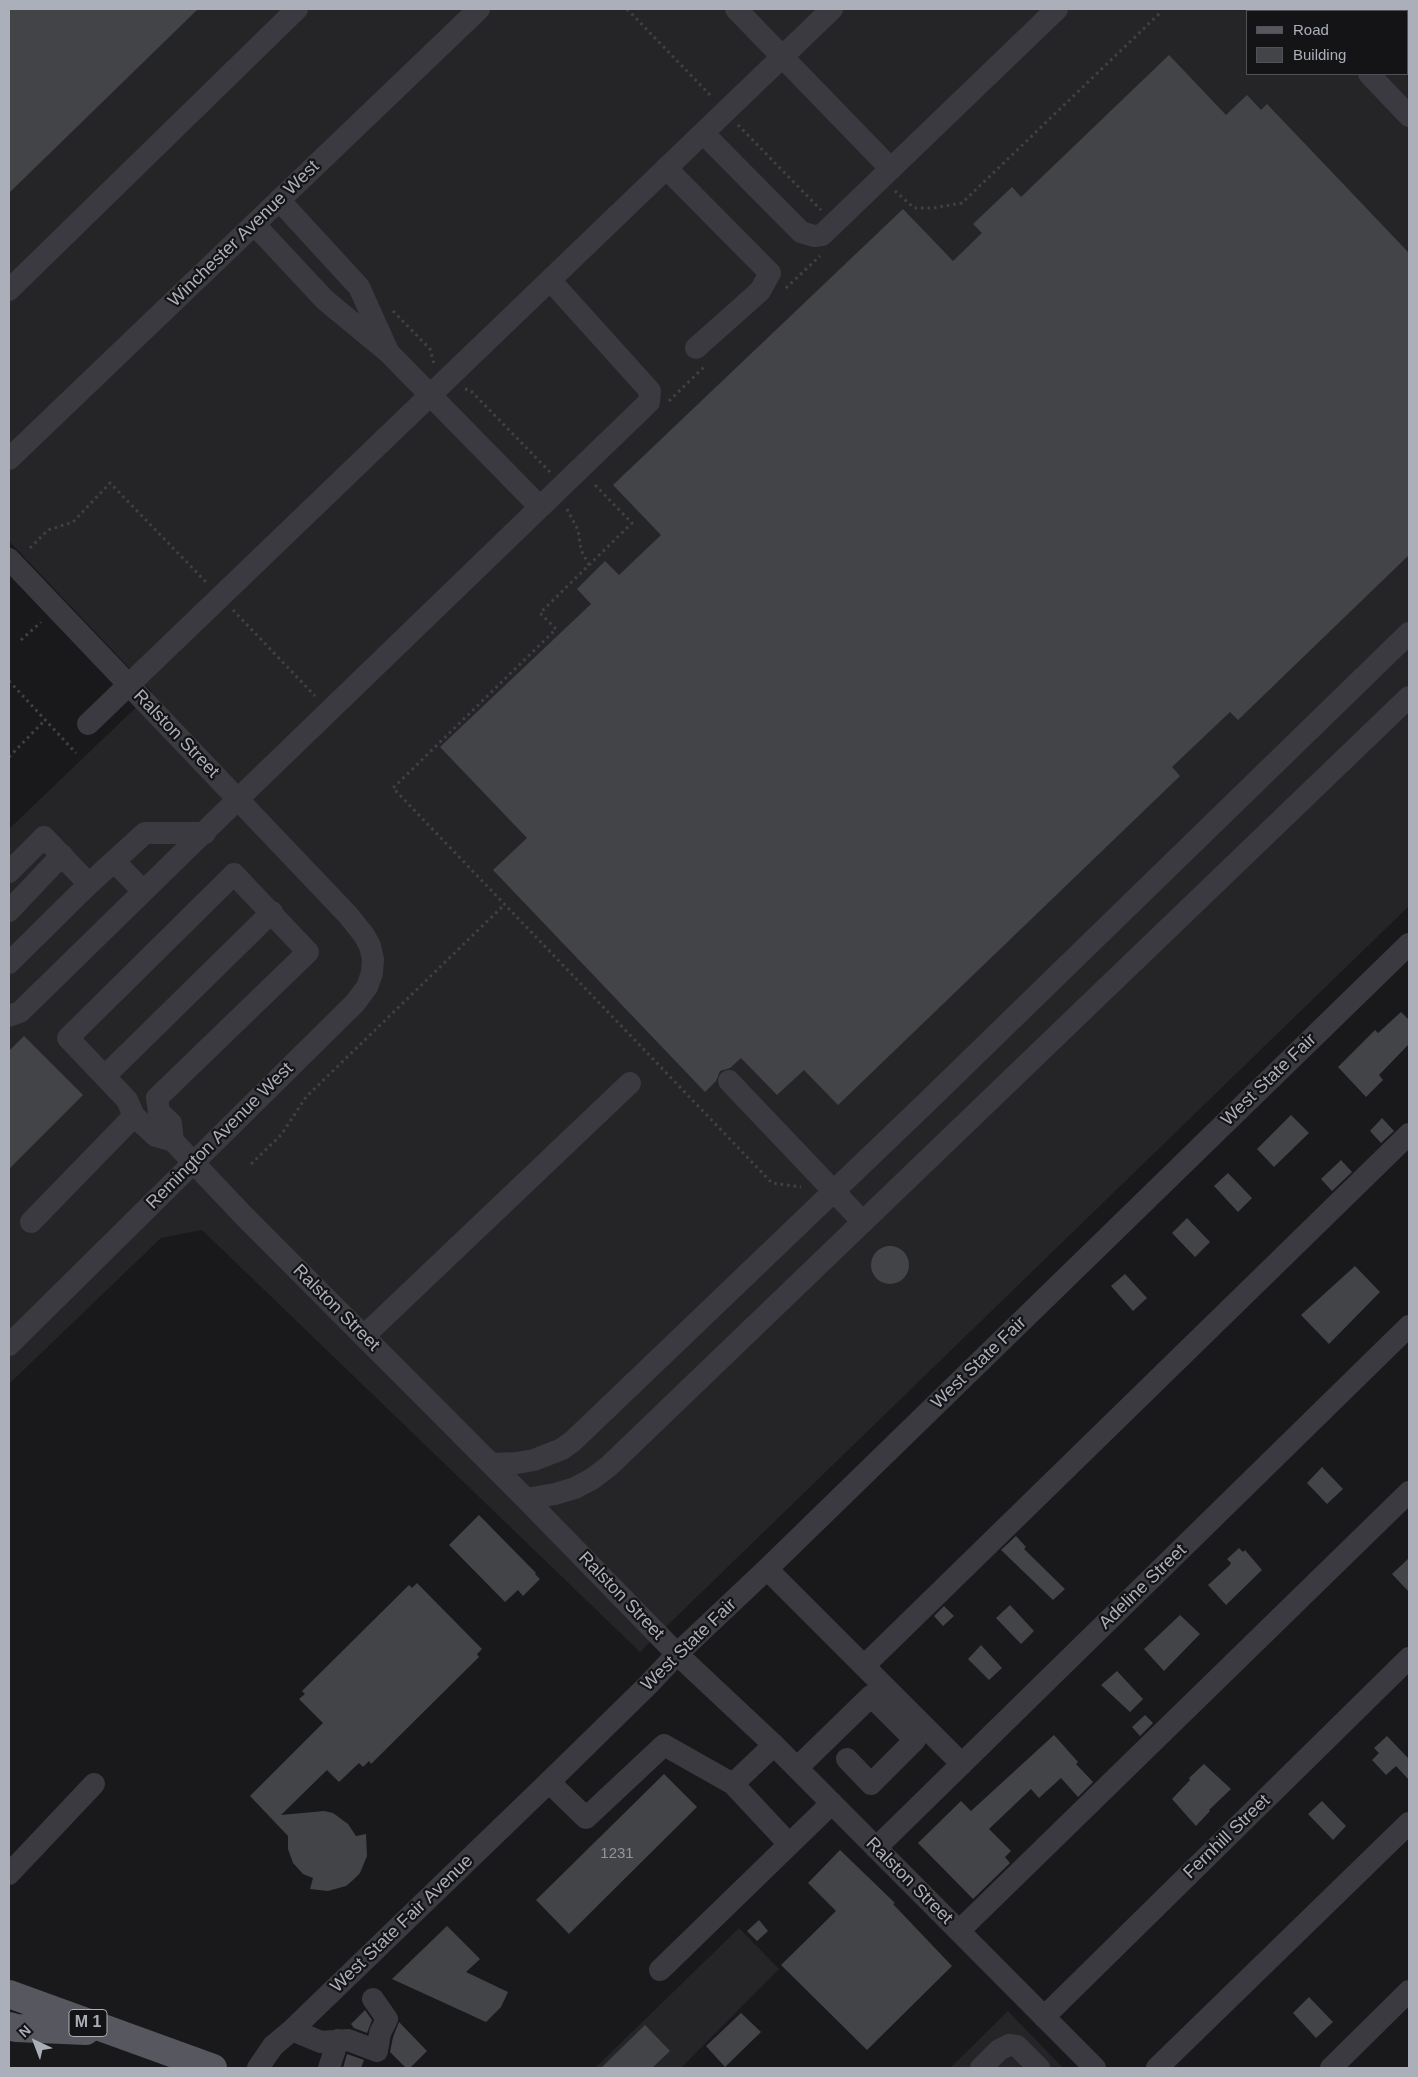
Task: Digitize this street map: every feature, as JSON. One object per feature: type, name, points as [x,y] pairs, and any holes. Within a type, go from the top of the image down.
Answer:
[{"type":"main road","name":"M 1","points":[[9,1994],[115,2033],[152,2056],[213,2068]]},
{"type":"main road","points":[[9,2026],[16,2028],[115,2033]]},
{"type":"street","points":[[9,290],[297,9]]},
{"type":"street","name":"Winchester Avenue West","points":[[9,459],[479,9]]},
{"type":"street","points":[[736,9],[783,56],[891,178]]},
{"type":"street","points":[[88,724],[832,9]]},
{"type":"street","points":[[703,133],[801,232],[814,236],[822,235],[891,178],[1057,9]]},
{"type":"street","points":[[1370,75],[1409,116]]},
{"type":"street","points":[[666,168],[770,273],[760,291],[702,356]]},
{"type":"street","points":[[279,200],[359,287],[388,352]]},
{"type":"street","points":[[254,224],[325,300],[388,352],[550,511]]},
{"type":"street","points":[[9,1016],[20,1012],[329,710],[550,511],[649,402],[650,391],[550,280]]},
{"type":"street","name":"Ralston Street","points":[[9,559],[343,909]]},
{"type":"street","points":[[491,1464],[518,1464],[534,1460],[562,1449],[573,1441],[1409,633]]},
{"type":"street","points":[[526,1499],[575,1488],[592,1479],[609,1466],[1409,697]]},
{"type":"street","points":[[9,963],[89,884],[145,833],[205,833]]},
{"type":"street","points":[[9,872],[44,837],[89,884]]},
{"type":"street","points":[[9,910],[62,856]]},
{"type":"street","points":[[114,862],[144,891]]},
{"type":"street","points":[[234,874],[272,912],[308,952],[157,1098],[159,1112],[171,1123],[173,1141],[156,1136],[134,1116],[127,1100],[68,1038],[234,874]]},
{"type":"street","name":"Remington Avenue West","points":[[9,1344],[338,1020],[367,987],[372,973],[373,959],[370,946],[355,922],[343,909]]},
{"type":"street","points":[[104,1076],[272,912]]},
{"type":"street","name":"West State Fair","points":[[549,1782],[677,1654],[767,1569],[1409,944]]},
{"type":"street","points":[[729,1081],[863,1222]]},
{"type":"street","points":[[364,1336],[630,1083]]},
{"type":"street","points":[[31,1222],[134,1116]]},
{"type":"street","points":[[864,1666],[1409,1134]]},
{"type":"street","name":"Ralston Street","points":[[173,1141],[677,1654],[774,1745],[1095,2068]]},
{"type":"street","name":"Adeline Street","points":[[876,1848],[1409,1326]]},
{"type":"street","points":[[959,1931],[1409,1492]]},
{"type":"street","points":[[767,1569],[962,1764]]},
{"type":"street","name":"Fernhill Street","points":[[1044,2017],[1409,1658]]},
{"type":"street","points":[[797,1768],[871,1696],[915,1740],[871,1784],[847,1759]]},
{"type":"street","points":[[549,1782],[586,1818],[664,1745],[733,1784],[789,1844]]},
{"type":"street","points":[[733,1784],[774,1745]]},
{"type":"street","name":"West State Fair Avenue","points":[[258,2068],[273,2046],[292,2030],[549,1782]]},
{"type":"street","points":[[9,1874],[94,1784]]},
{"type":"street","points":[[660,1970],[832,1804]]},
{"type":"street","points":[[1157,2068],[1409,1823]]},
{"type":"street","points":[[1331,2068],[1409,1991]]},
{"type":"street","points":[[292,2030],[321,2042],[348,2040],[374,2060],[380,2033],[387,2019],[373,1999]]},
{"type":"street","points":[[329,2068],[338,2040]]},
{"type":"street","points":[[981,2068],[999,2050],[1009,2045],[1017,2046],[1039,2068]]},
{"type":"path","points":[[891,178],[914,208],[933,208],[962,203],[1160,12]]},
{"type":"path","points":[[780,295],[822,254]]},
{"type":"path","points":[[666,404],[702,356]]},
{"type":"path","points":[[588,478],[632,523],[589,565]]},
{"type":"path","points":[[30,548],[48,530],[73,522],[110,482],[329,710]]},
{"type":"path","points":[[550,511],[566,508]]},
{"type":"path","points":[[21,640],[41,621]]},
{"type":"path","points":[[9,680],[76,752]]},
{"type":"path","points":[[9,757],[45,720]]},
{"type":"path","points":[[251,1164],[281,1135],[306,1096],[505,904],[772,1183],[834,1190]]},
{"type":"shaded area","points":[[9,9],[1409,9],[1409,906],[640,1652],[202,1230],[161,1238],[9,1384],[9,829],[152,692],[9,541]]},
{"type":"shaded area","points":[[739,1928],[779,1969],[681,2068],[595,2068]]},
{"type":"shaded area","points":[[1008,2011],[1063,2068],[950,2068]]},
{"type":"building","points":[[9,9],[198,9],[9,193]]},
{"type":"building","points":[[1169,55],[1226,115],[1247,95],[1261,110],[1267,104],[1409,253],[1409,555],[1238,720],[1230,712],[1172,767],[1180,776],[838,1105],[804,1070],[777,1095],[741,1058],[730,1068],[720,1071],[716,1081],[705,1092],[493,870],[527,838],[440,747],[591,604],[577,589],[605,561],[619,575],[661,535],[613,485],[903,209],[953,261],[982,233],[973,224],[1012,187],[1021,197]]},
{"type":"building","points":[[1401,1012],[1409,1020],[1409,1044],[1379,1075],[1383,1080],[1366,1097],[1338,1067],[1375,1030],[1378,1033]]},
{"type":"building","points":[[24,1036],[83,1095],[9,1169],[9,1051]]},
{"type":"building","points":[[1291,1115],[1309,1133],[1274,1167],[1257,1149]]},
{"type":"building","points":[[1382,1118],[1394,1131],[1381,1143],[1370,1131]]},
{"type":"building","points":[[1341,1160],[1352,1172],[1332,1191],[1321,1179]]},
{"type":"building","points":[[1228,1173],[1252,1198],[1238,1212],[1214,1186]]},
{"type":"building","points":[[1187,1218],[1210,1242],[1195,1257],[1172,1233]]},
{"type":"building","points":[[890,1246],[904,1251],[909,1265],[904,1279],[890,1284],[876,1279],[871,1265],[876,1251]]},
{"type":"building","points":[[1355,1266],[1380,1292],[1329,1344],[1301,1315]]},
{"type":"building","points":[[1125,1274],[1147,1298],[1133,1311],[1111,1286]]},
{"type":"building","points":[[1322,1467],[1343,1489],[1327,1504],[1307,1483]]},
{"type":"building","points":[[479,1515],[540,1579],[523,1596],[518,1590],[505,1602],[449,1545]]},
{"type":"building","points":[[1016,1536],[1026,1547],[1024,1549],[1065,1589],[1053,1600],[1001,1550]]},
{"type":"building","points":[[1239,1548],[1243,1552],[1245,1550],[1262,1570],[1226,1605],[1208,1585],[1230,1565],[1231,1563],[1227,1559]]},
{"type":"building","points":[[1409,1558],[1409,1592],[1392,1574]]},
{"type":"building","points":[[417,1583],[482,1649],[477,1654],[479,1657],[371,1764],[369,1761],[363,1767],[359,1763],[339,1782],[327,1770],[281,1815],[324,1811],[333,1813],[348,1824],[356,1836],[366,1834],[367,1856],[360,1873],[353,1880],[346,1886],[328,1891],[310,1889],[313,1878],[303,1874],[293,1863],[288,1849],[288,1836],[250,1796],[323,1723],[299,1699],[305,1694],[302,1691],[409,1585],[412,1588]]},
{"type":"building","points":[[1010,1605],[1034,1631],[1021,1644],[996,1618]]},
{"type":"building","points":[[944,1606],[954,1616],[943,1626],[934,1616]]},
{"type":"building","points":[[1180,1615],[1200,1634],[1164,1671],[1144,1649]]},
{"type":"building","points":[[981,1645],[1002,1668],[989,1680],[968,1659]]},
{"type":"building","points":[[1117,1671],[1143,1699],[1130,1712],[1101,1685]]},
{"type":"building","points":[[1145,1715],[1153,1723],[1140,1736],[1132,1727]]},
{"type":"building","points":[[1054,1735],[1078,1762],[1076,1764],[1093,1782],[1078,1797],[1061,1778],[1039,1798],[1031,1789],[989,1829],[1011,1851],[1005,1857],[1010,1863],[973,1899],[918,1843],[961,1801],[971,1811]]},
{"type":"building","points":[[1387,1736],[1409,1759],[1409,1780],[1396,1766],[1386,1775],[1372,1760],[1379,1753],[1374,1748]]},
{"type":"building","points":[[1204,1764],[1231,1789],[1209,1810],[1196,1826],[1172,1799],[1190,1780],[1189,1778]]},
{"type":"building","points":[[664,1774],[697,1807],[569,1934],[536,1900]]},
{"type":"building","points":[[1322,1801],[1346,1826],[1333,1840],[1308,1814]]},
{"type":"building","points":[[840,1850],[895,1903],[893,1904],[952,1966],[867,2050],[781,1965],[836,1911],[808,1883]]},
{"type":"building","points":[[759,1920],[768,1931],[757,1941],[747,1931]]},
{"type":"building","points":[[447,1926],[480,1959],[466,1972],[508,1992],[501,2007],[486,2022],[392,1979]]},
{"type":"building","points":[[1309,1997],[1333,2022],[1316,2038],[1293,2013]]},
{"type":"building","points":[[365,2010],[372,2020],[367,2033],[354,2028],[351,2024]]},
{"type":"building","points":[[741,2013],[761,2032],[725,2067],[706,2046]]},
{"type":"building","points":[[399,2022],[427,2051],[410,2068],[406,2068],[390,2052]]},
{"type":"building","points":[[645,2025],[670,2051],[652,2068],[601,2068]]},
{"type":"building","points":[[347,2054],[364,2060],[361,2068],[343,2068]]}]
